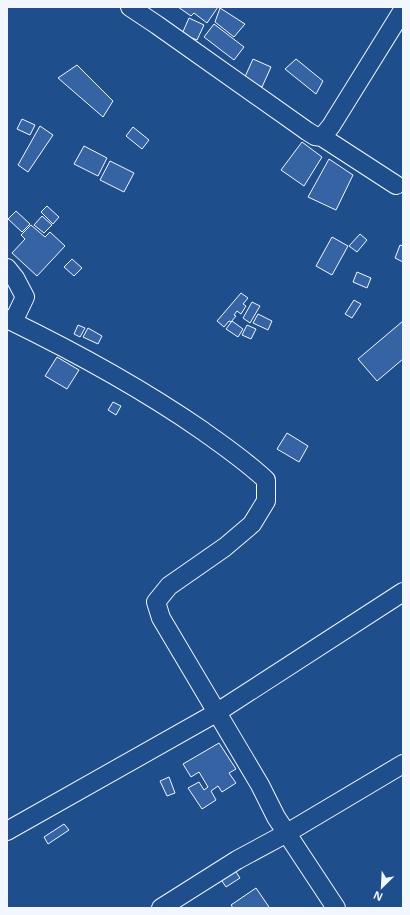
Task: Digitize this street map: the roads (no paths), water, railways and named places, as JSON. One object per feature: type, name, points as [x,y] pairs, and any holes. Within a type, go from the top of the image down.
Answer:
[{"type":"street","points":[[130,7],[307,131],[315,136],[322,137],[396,185]]},
{"type":"street","points":[[322,137],[331,126],[403,10]]},
{"type":"street","points":[[7,268],[15,278],[25,297],[10,321],[61,346],[167,406],[248,463],[266,480],[266,500],[252,524],[225,546],[169,586],[156,602],[161,618],[260,785],[276,817],[336,908]]},
{"type":"street","points":[[7,831],[216,712],[403,592]]},
{"type":"street","points":[[162,908],[237,860],[287,833],[403,764]]}]
